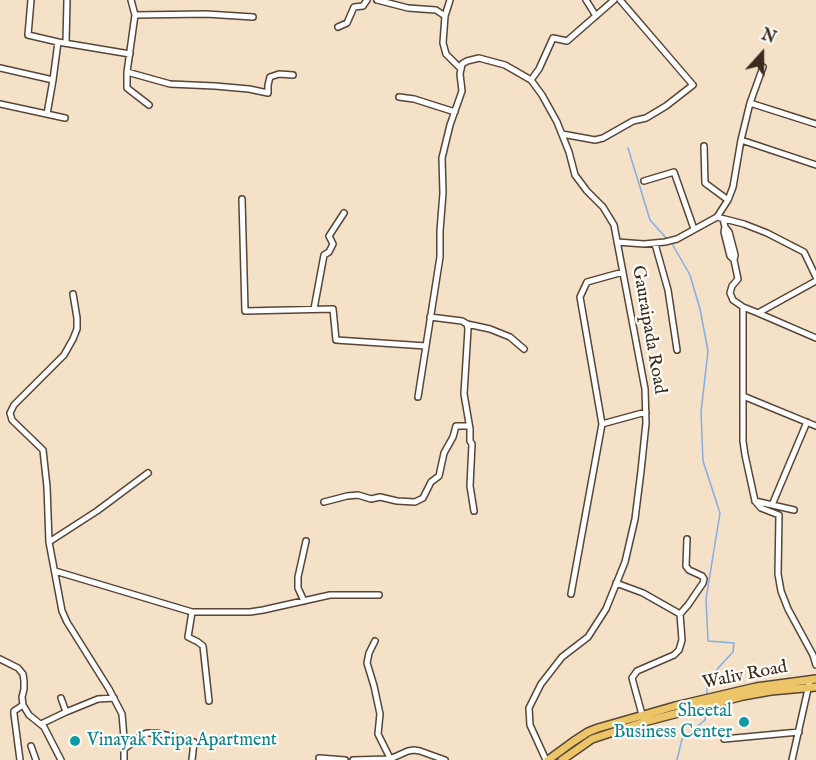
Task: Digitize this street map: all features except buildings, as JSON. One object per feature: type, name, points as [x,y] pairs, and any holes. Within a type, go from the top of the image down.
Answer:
[{"type":"main road","name":"Waliv Road","points":[[547,760],[588,732],[756,687],[813,679]]},
{"type":"main road","name":"Waliv Road","points":[[706,702],[771,691],[812,688]]},
{"type":"main road","name":"Waliv Road","points":[[562,760],[592,739],[643,719]]},
{"type":"street","points":[[30,0],[28,35],[130,54]]},
{"type":"street","points":[[66,43],[67,0]]},
{"type":"street","points":[[131,0],[135,15],[127,88],[149,105]]},
{"type":"street","points":[[338,27],[347,23],[354,7],[363,6],[367,0]]},
{"type":"street","points":[[377,0],[408,8],[436,10],[444,16]]},
{"type":"street","points":[[418,397],[440,257],[442,158],[450,125],[462,92],[461,69],[446,54],[443,43],[444,16],[450,0]]},
{"type":"street","points":[[586,0],[596,15]]},
{"type":"street","points":[[531,80],[539,69],[553,38],[567,40],[614,0]]},
{"type":"street","points":[[562,134],[595,140],[603,138],[633,121],[646,118],[693,85],[620,0]]},
{"type":"street","points":[[135,15],[206,14],[253,17]]},
{"type":"street","points":[[47,114],[58,42]]},
{"type":"street","name":"Gauraipada Road","points":[[461,69],[462,64],[479,58],[505,65],[531,80],[542,95],[562,134],[575,175],[603,207],[614,225],[645,389],[646,412],[635,519],[624,562],[606,609],[588,637],[562,657],[541,684],[529,708],[530,725],[547,760]]},
{"type":"street","points":[[720,218],[733,187],[750,103],[763,67]]},
{"type":"street","points":[[3,68],[53,81]]},
{"type":"street","points":[[127,72],[170,84],[249,89],[268,93],[270,77],[279,74],[293,75]]},
{"type":"street","points":[[399,97],[414,99],[455,112]]},
{"type":"street","points":[[750,103],[816,124]]},
{"type":"street","points":[[0,104],[65,118]]},
{"type":"street","points":[[741,140],[815,164],[816,157]]},
{"type":"street","points":[[704,146],[705,183],[728,200]]},
{"type":"street","points":[[644,181],[674,172],[694,228]]},
{"type":"street","points":[[242,199],[245,310],[333,309],[336,340],[426,346]]},
{"type":"street","points":[[314,309],[324,255],[329,252],[333,244],[329,236],[344,213]]},
{"type":"street","points":[[617,242],[655,244],[665,242],[677,239],[694,228],[720,218],[767,233],[804,252],[816,277]]},
{"type":"street","points":[[720,218],[725,227],[724,232],[738,279],[730,293],[734,300],[743,307],[816,338]]},
{"type":"street","points":[[655,244],[668,290],[677,350]]},
{"type":"street","points":[[571,594],[602,424],[580,297],[587,282],[622,272]]},
{"type":"street","points":[[758,313],[816,281]]},
{"type":"street","points":[[72,294],[77,318],[77,329],[73,339],[64,355],[14,405],[10,413],[12,420],[43,450],[49,542],[62,611],[122,714],[124,760]]},
{"type":"street","points":[[743,307],[743,448],[755,501],[761,508],[778,515],[778,573],[781,591],[816,664]]},
{"type":"street","points":[[430,317],[462,321],[490,329],[510,337],[524,349]]},
{"type":"street","points":[[466,324],[468,329],[464,394],[472,444],[470,486],[474,511]]},
{"type":"street","points":[[743,396],[816,426]]},
{"type":"street","points":[[602,424],[646,412]]},
{"type":"street","points":[[772,505],[807,422]]},
{"type":"street","points":[[324,502],[358,495],[371,499],[380,497],[397,501],[415,502],[419,500],[426,493],[431,482],[439,476],[444,453],[456,426],[469,426]]},
{"type":"street","points":[[49,542],[98,511],[148,473]]},
{"type":"street","points":[[755,501],[794,510]]},
{"type":"street","points":[[643,719],[632,678],[637,671],[674,655],[679,650],[682,640],[681,611],[688,605],[704,579],[686,566],[687,539]]},
{"type":"street","points":[[304,601],[298,588],[298,577],[306,541]]},
{"type":"street","points":[[55,571],[192,612],[250,612],[330,595],[379,595]]},
{"type":"street","points":[[616,583],[643,593],[680,614]]},
{"type":"street","points":[[192,612],[188,637],[203,646],[209,701]]},
{"type":"street","points":[[375,641],[367,663],[380,714],[378,734],[391,760]]},
{"type":"street","points":[[0,659],[18,668],[23,674],[23,705],[50,737],[61,760]]},
{"type":"street","points":[[792,760],[813,679]]},
{"type":"street","points":[[61,698],[66,712]]},
{"type":"street","points":[[41,724],[98,699],[114,698]]},
{"type":"street","points":[[20,760],[14,711],[23,705]]},
{"type":"street","points":[[724,739],[799,732]]},
{"type":"street","points":[[124,749],[147,733],[157,733],[194,742],[192,760]]},
{"type":"street","points":[[31,746],[36,760]]},
{"type":"street","points":[[353,760],[391,760],[414,750],[445,760]]},
{"type":"street","points":[[319,758],[345,760]]},
{"type":"waterway","points":[[628,148],[650,220],[667,239]]},
{"type":"waterway","points":[[671,242],[690,275],[700,309],[708,351],[701,412],[703,461],[720,513],[706,599],[708,641],[734,643],[733,652],[707,685],[707,696]]},
{"type":"waterway","points":[[677,760],[682,739],[705,720],[706,707]]},
{"type":"place","name":"Sheetal Business Center","points":[[744,722]]},
{"type":"place","name":"Vinayak Kripa Apartment","points":[[75,741]]}]
